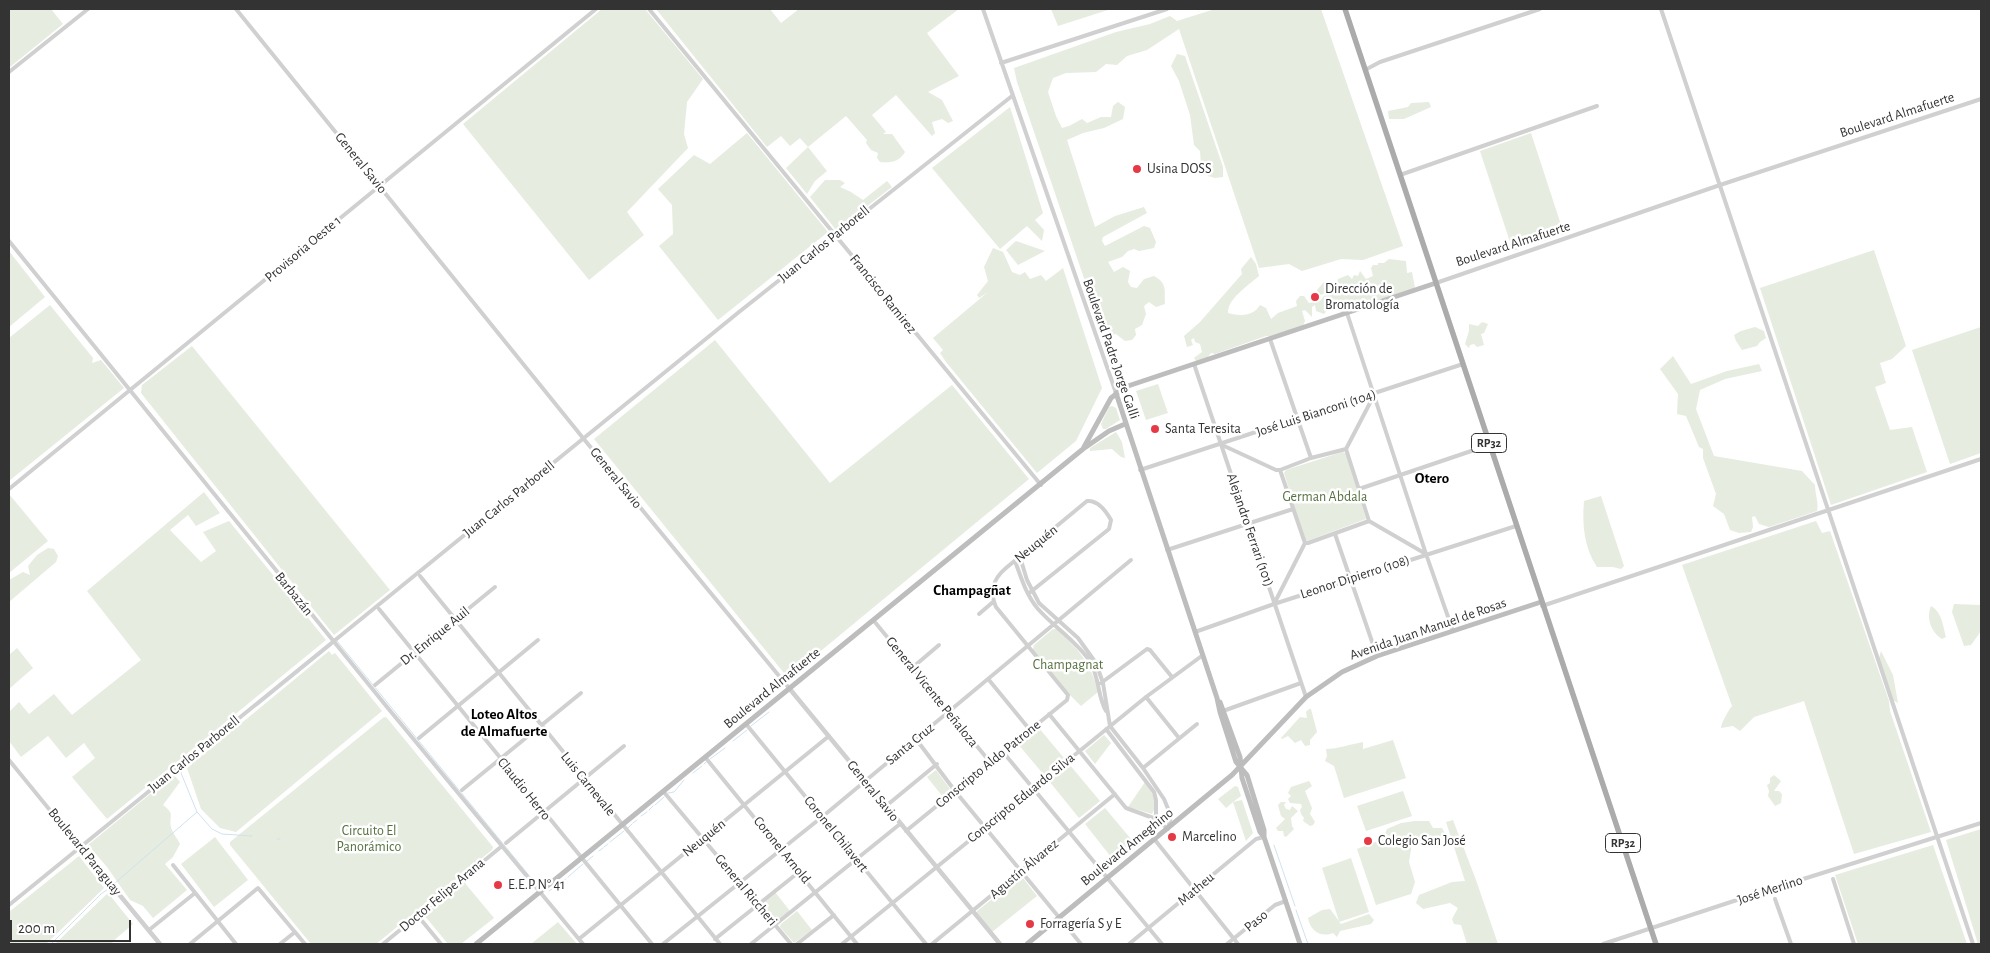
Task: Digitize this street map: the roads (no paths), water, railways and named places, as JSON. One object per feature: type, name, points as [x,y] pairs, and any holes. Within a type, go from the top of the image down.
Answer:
[{"type":"main road","name":"RP32","points":[[1345,9],[1656,944]]},
{"type":"main road","name":"Boulevard Almafuerte","points":[[1082,449],[1109,401],[1125,387],[1436,283]]},
{"type":"main road","name":"Boulevard Padre Jorge Galli","points":[[1116,393],[1140,470],[1222,711],[1236,762],[1241,767],[1242,778],[1300,944]]},
{"type":"main road","name":"Boulevard Almafuerte","points":[[476,944],[1041,485],[1082,449],[1109,431],[1125,424]]},
{"type":"main road","name":"Avenida Juan Manuel de Rosas","points":[[1241,767],[1306,697],[1342,672],[1377,656],[1542,604]]},
{"type":"main road","name":"Boulevard Ameghino","points":[[1027,944],[1241,767]]},
{"type":"street","points":[[9,72],[88,9]]},
{"type":"street","name":"General Savio","points":[[236,9],[583,438],[1000,944]]},
{"type":"street","name":"Provisoria Oeste 1","points":[[9,488],[596,9]]},
{"type":"street","name":"Francisco Ramirez","points":[[649,9],[1041,485]]},
{"type":"street","name":"Boulevard Padre Jorge Galli","points":[[982,9],[1116,393]]},
{"type":"street","points":[[1001,63],[1168,9]]},
{"type":"street","points":[[1365,70],[1380,62],[1540,9]]},
{"type":"street","points":[[1661,9],[1973,944]]},
{"type":"street","name":"Juan Carlos Parborell","points":[[9,905],[583,438],[835,235],[1012,96]]},
{"type":"street","name":"Boulevard Almafuerte","points":[[1436,283],[1720,185],[1981,99]]},
{"type":"street","points":[[1400,175],[1597,106]]},
{"type":"street","name":"Barbazán","points":[[9,241],[333,641],[504,844],[540,892],[583,944]]},
{"type":"street","points":[[1347,313],[1453,631]]},
{"type":"street","points":[[1270,339],[1311,458]]},
{"type":"street","name":"Alejandro Ferrari (101)","points":[[1194,364],[1306,697]]},
{"type":"street","name":"José Luis Bianconi (104)","points":[[1140,470],[1463,364]]},
{"type":"street","points":[[1220,444],[1276,470],[1346,449],[1354,436],[1373,393]]},
{"type":"street","points":[[1359,488],[1489,445]]},
{"type":"street","points":[[1346,449],[1369,521],[1426,554]]},
{"type":"street","name":"Avenida Juan Manuel de Rosas","points":[[1542,604],[1981,459]]},
{"type":"street","points":[[1274,604],[1304,543],[1280,470]]},
{"type":"street","name":"Neuquén","points":[[993,602],[992,590],[996,578],[1087,502],[1094,502],[1105,511],[1112,524],[1109,529],[1030,593]]},
{"type":"street","points":[[1167,550],[1293,509]]},
{"type":"street","points":[[1304,543],[1308,544],[1369,521]]},
{"type":"street","name":"Leonor Dipierro (108)","points":[[1195,632],[1351,578],[1516,526]]},
{"type":"street","points":[[1335,534],[1377,656]]},
{"type":"street","points":[[1020,557],[1030,593]]},
{"type":"street","name":"Santa Cruz","points":[[663,944],[822,817],[1131,560]]},
{"type":"street","points":[[1015,561],[1030,593],[1057,623],[1078,638],[1096,663],[1108,714],[1108,728],[1156,796],[1156,819]]},
{"type":"street","name":"Luis Carnevale","points":[[420,576],[720,944]]},
{"type":"street","name":"Dr. Enrique Auil","points":[[375,685],[495,588]]},
{"type":"street","points":[[979,614],[993,602],[1028,647]]},
{"type":"street","name":"Claudio Herro","points":[[379,609],[652,944]]},
{"type":"street","name":"General Vicente Peñaloza","points":[[874,621],[990,762]]},
{"type":"street","points":[[419,738],[538,640]]},
{"type":"street","points":[[912,668],[939,645]]},
{"type":"street","name":"Conscripto Aldo Patrone","points":[[906,831],[1067,700],[1068,695],[1028,647]]},
{"type":"street","points":[[1101,683],[1147,649],[1150,650],[1172,677]]},
{"type":"street","name":"Conscripto Eduardo Silva","points":[[842,944],[1146,697],[1203,655]]},
{"type":"street","points":[[988,680],[1030,730]]},
{"type":"street","points":[[1222,711],[1301,683]]},
{"type":"street","points":[[462,790],[581,693]]},
{"type":"street","points":[[1146,697],[1180,738]]},
{"type":"street","points":[[1050,714],[1126,808],[1156,819],[1168,829],[1171,816],[1167,804],[1143,768],[1108,728]]},
{"type":"street","name":"Coronel Chilavert","points":[[746,724],[926,944]]},
{"type":"street","points":[[1139,771],[1197,724]]},
{"type":"street","name":"Neuquén","points":[[579,939],[829,736]]},
{"type":"street","points":[[916,739],[937,764],[955,791],[1081,944]]},
{"type":"street","name":"Doctor Felipe Arana","points":[[383,944],[624,746]]},
{"type":"street","points":[[1003,752],[1162,944]]},
{"type":"street","name":"Coronel Arnold","points":[[706,757],[858,944]]},
{"type":"street","name":"Boulevard Paraguay","points":[[9,760],[160,944]]},
{"type":"street","points":[[886,806],[937,764]]},
{"type":"street","name":"General Riccheri","points":[[663,791],[790,944]]},
{"type":"street","name":"Agustín Álvarez","points":[[932,944],[1115,794]]},
{"type":"street","name":"José Merlino","points":[[1603,944],[1981,823]]},
{"type":"street","points":[[751,944],[900,824]]},
{"type":"street","name":"Matheu","points":[[1129,944],[1256,839],[1264,837]]},
{"type":"street","points":[[1155,840],[1238,944]]},
{"type":"street","points":[[173,865],[236,944]]},
{"type":"street","points":[[715,939],[799,872]]},
{"type":"street","points":[[1832,879],[1854,944]]},
{"type":"street","points":[[190,944],[258,888],[305,944]]},
{"type":"street","points":[[149,930],[195,893]]},
{"type":"street","points":[[1775,899],[1791,944]]},
{"type":"street","name":"Paso","points":[[1227,944],[1276,905],[1286,901]]},
{"type":"street","points":[[797,944],[834,915]]},
{"type":"street","points":[[418,916],[441,944]]},
{"type":"street","points":[[280,944],[295,932]]},
{"type":"waterway","points":[[337,641],[536,884],[544,884]]},
{"type":"waterway","points":[[257,706],[332,645]]},
{"type":"waterway","points":[[751,726],[769,712]]},
{"type":"waterway","points":[[733,741],[747,730]]},
{"type":"waterway","points":[[710,759],[725,748]]},
{"type":"waterway","points":[[188,762],[183,767],[181,773],[197,812]]},
{"type":"waterway","points":[[693,773],[702,766]]},
{"type":"waterway","points":[[668,793],[674,792],[684,780]]},
{"type":"waterway","points":[[655,805],[664,797]]},
{"type":"waterway","points":[[649,810],[653,806]]},
{"type":"waterway","points":[[115,883],[197,812],[212,829],[222,834],[252,836]]},
{"type":"waterway","points":[[641,816],[647,812]]},
{"type":"waterway","points":[[633,823],[637,820]]},
{"type":"waterway","points":[[628,828],[632,824]]},
{"type":"waterway","points":[[610,842],[624,831]]},
{"type":"waterway","points":[[604,847],[608,844]]},
{"type":"waterway","points":[[1274,845],[1295,906]]},
{"type":"waterway","points":[[599,851],[603,848]]},
{"type":"waterway","points":[[587,861],[593,856]]},
{"type":"waterway","points":[[568,877],[583,864]]},
{"type":"waterway","points":[[559,884],[566,879]]},
{"type":"waterway","points":[[549,891],[558,885]]},
{"type":"waterway","points":[[51,944],[108,889]]},
{"type":"waterway","points":[[1296,910],[1308,944]]},
{"type":"place","name":"Usina DOSS","points":[[1137,169]]},
{"type":"place","name":"Dirección de Bromatología","points":[[1315,297]]},
{"type":"place","name":"Santa Teresita","points":[[1155,429]]},
{"type":"place","name":"Marcelino","points":[[1172,837]]},
{"type":"place","name":"Colegio San José","points":[[1368,841]]},
{"type":"place","name":"E.E.P N° 41","points":[[498,885]]},
{"type":"place","name":"Forragería S y E","points":[[1030,924]]},
{"type":"district","name":"Otero","points":[[1432,478]]},
{"type":"district","name":"Champagñat","points":[[972,590]]},
{"type":"district","name":"Loteo Altos de Almafuerte","points":[[504,722]]},
{"type":"park label","name":"German Abdala","points":[[1325,497]]},
{"type":"park label","name":"Champagnat","points":[[1068,665]]},
{"type":"park label","name":"Circuito El Panorámico","points":[[369,840]]}]
